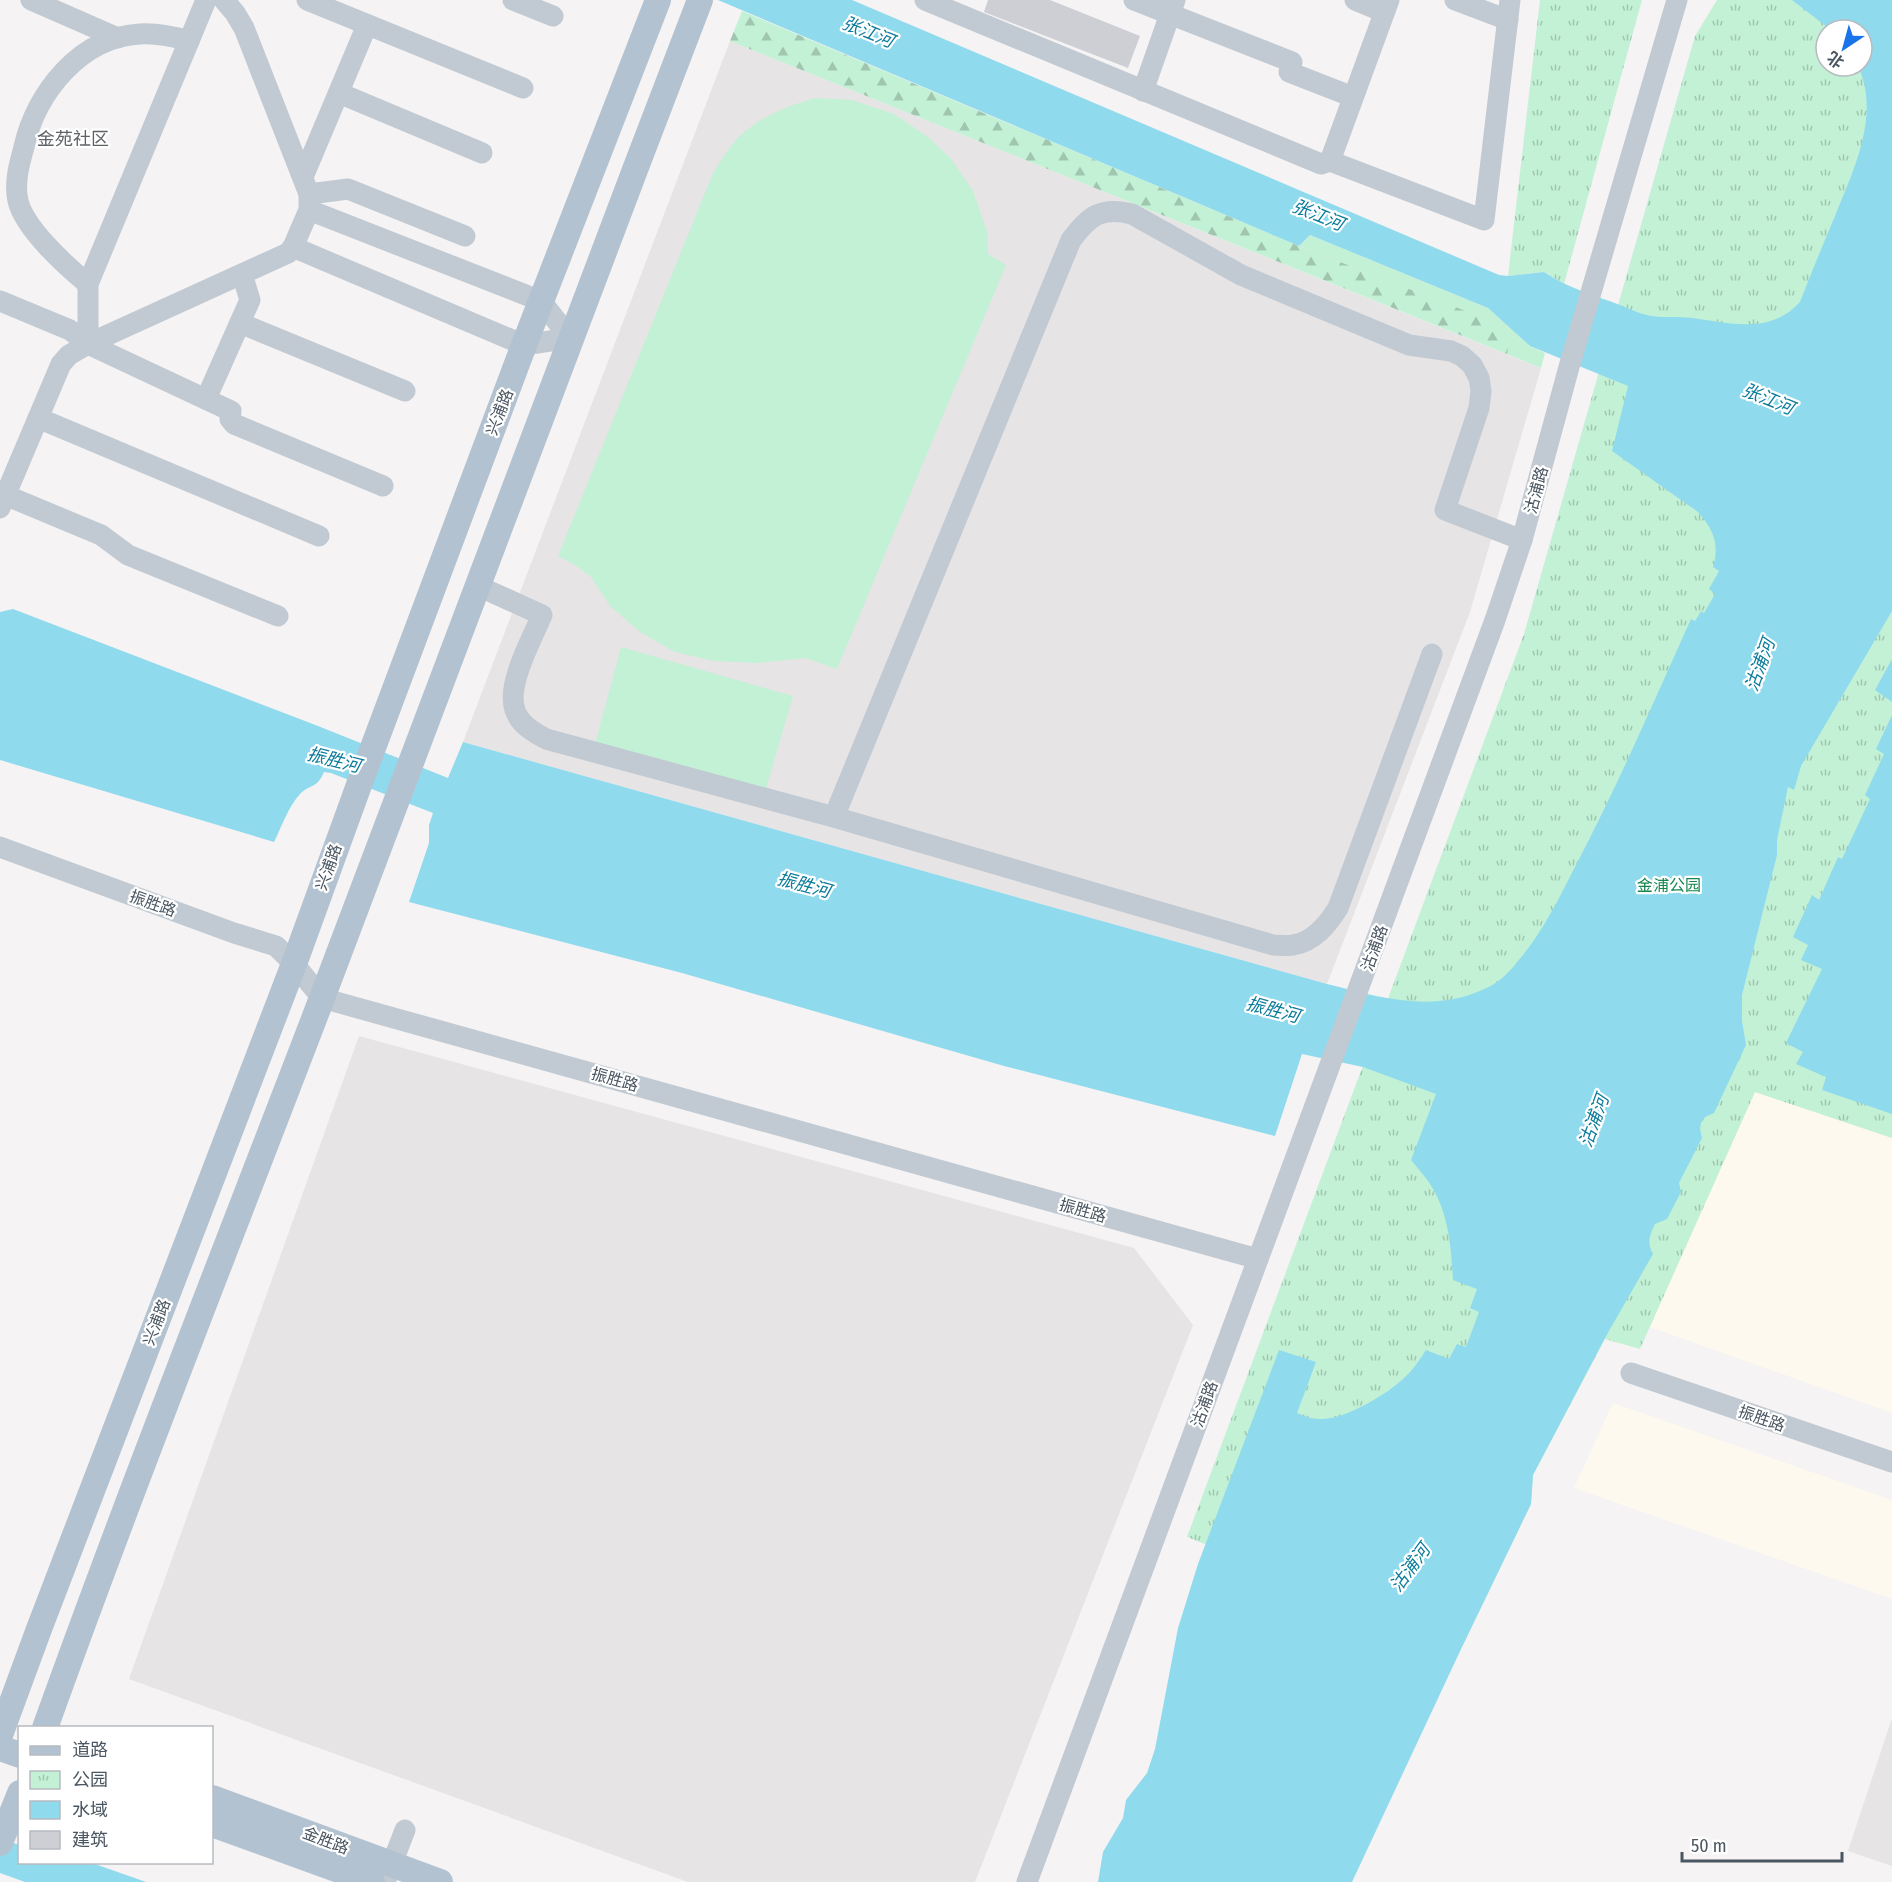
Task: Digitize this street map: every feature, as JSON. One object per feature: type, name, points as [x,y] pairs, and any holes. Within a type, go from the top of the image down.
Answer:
[{"type":"main road","name":"兴浦路","points":[[8,1725],[39,1629],[294,964],[524,345],[658,0]]},
{"type":"main road","points":[[46,1726],[150,1441],[322,998],[570,338],[700,0]]},
{"type":"main road","points":[[0,1748],[18,1754]]},
{"type":"main road","points":[[1,1840],[18,1798]]},
{"type":"main road","name":"金胜路","points":[[213,1798],[389,1874],[440,1882]]},
{"type":"main road","name":"金胜路","points":[[213,1824],[372,1882]]},
{"type":"street","points":[[31,0],[118,38]]},
{"type":"street","points":[[88,344],[88,284],[206,0]]},
{"type":"street","points":[[224,0],[244,28],[307,194],[541,301],[570,338],[524,345],[293,247]]},
{"type":"street","points":[[307,0],[523,88]]},
{"type":"street","points":[[513,0],[553,16]]},
{"type":"street","points":[[925,0],[952,5],[1143,92],[1321,164],[1330,161],[1484,220],[1509,10],[1455,0]]},
{"type":"street","points":[[1134,0],[1172,7],[1292,63],[1289,72],[1353,97]]},
{"type":"street","points":[[1330,161],[1387,6],[1355,0]]},
{"type":"street","name":"沽浦路","points":[[1027,1882],[1496,620],[1522,540],[1569,367],[1677,0]]},
{"type":"street","points":[[1143,92],[1172,7]]},
{"type":"street","points":[[278,616],[128,555],[101,535],[3,501],[61,364],[69,355],[88,344],[288,253],[293,247],[339,93],[368,25]]},
{"type":"street","points":[[88,284],[66,266],[9,202],[16,183],[28,128],[42,99],[63,71],[88,50],[118,38],[138,34],[166,35],[189,41]]},
{"type":"street","points":[[339,93],[482,153]]},
{"type":"street","points":[[307,194],[348,189],[465,236]]},
{"type":"street","points":[[834,817],[1071,240],[1084,222],[1102,211],[1118,210],[1132,214],[1241,275],[1409,345],[1451,351],[1462,356],[1472,365],[1479,378],[1481,391],[1479,408],[1445,510],[1522,540]]},
{"type":"street","points":[[206,399],[250,300],[242,274]]},
{"type":"street","points":[[0,301],[70,330],[88,344],[231,411],[230,419],[234,424],[383,486]]},
{"type":"street","points":[[240,323],[405,391]]},
{"type":"street","points":[[38,418],[319,536]]},
{"type":"street","points":[[478,586],[542,615],[517,677],[513,693],[515,711],[528,729],[546,739],[834,817],[1273,945],[1294,945],[1310,938],[1326,926],[1338,908],[1432,654]]},
{"type":"street","name":"振胜路","points":[[0,847],[234,933],[276,946],[322,998],[1258,1259]]},
{"type":"street","name":"振胜路","points":[[1631,1373],[1892,1462]]},
{"type":"street","points":[[389,1874],[405,1830]]},
{"type":"shaded area","points":[[730,41],[1541,368],[1470,612],[1327,984],[463,742]]},
{"type":"shaded area","points":[[359,1036],[1134,1248],[1193,1325],[975,1882],[688,1882],[129,1679]]},
{"type":"shaded area","points":[[1755,1092],[1892,1138],[1892,1413],[1650,1327]]},
{"type":"shaded area","points":[[1613,1403],[1892,1500],[1892,1599],[1574,1488]]},
{"type":"shaded area","points":[[1892,1718],[1892,1866],[1848,1851]]},
{"type":"green space","points":[[1540,0],[1642,0],[1564,284],[1544,272],[1508,276]]},
{"type":"green space","name":"金浦公园","points":[[1717,0],[1892,0],[1892,1138],[1755,1092],[1640,1349],[1605,1339],[1533,1475],[1531,1504],[1462,1647],[1187,1537],[1524,634],[1695,36]]},
{"type":"green space","points":[[742,11],[1299,246],[1512,329],[1507,354],[730,41]]},
{"type":"green space","points":[[815,98],[852,100],[894,114],[928,137],[952,160],[973,191],[987,232],[988,254],[1006,265],[837,669],[805,658],[756,663],[714,661],[675,652],[640,632],[610,606],[591,577],[558,556],[713,173],[731,146],[748,129],[780,110]]},
{"type":"green space","points":[[1310,235],[1488,308],[1530,346],[1545,353],[1541,368],[1507,354],[1511,329],[1299,246]]},
{"type":"green space","points":[[621,647],[793,696],[765,792],[595,744]]},
{"type":"water","points":[[718,0],[852,0],[1499,275],[1544,272],[1571,287],[1647,315],[1749,324],[1776,319],[1800,302],[1862,142],[1867,104],[1862,78],[1874,78],[1874,18],[1815,18],[1792,0],[1892,0],[1892,611],[1801,766],[1794,790],[1788,787],[1777,840],[1777,855],[1742,995],[1742,1021],[1746,1045],[1714,1113],[1705,1117],[1701,1123],[1702,1138],[1679,1183],[1681,1192],[1667,1219],[1655,1224],[1653,1228],[1649,1243],[1653,1254],[1605,1338],[1533,1475],[1531,1504],[1352,1882],[1098,1882],[1103,1852],[1123,1818],[1126,1800],[1147,1773],[1155,1749],[1178,1628],[1198,1564],[1279,1350],[1316,1362],[1297,1413],[1319,1419],[1340,1416],[1378,1398],[1409,1373],[1426,1350],[1449,1359],[1457,1344],[1466,1347],[1479,1312],[1470,1308],[1477,1289],[1453,1280],[1446,1220],[1432,1187],[1411,1160],[1436,1094],[1363,1067],[1302,1054],[1275,1136],[1004,1066],[682,973],[409,902],[429,843],[429,825],[433,813],[331,773],[324,772],[316,784],[300,794],[274,842],[0,760],[0,612],[13,609],[448,778],[463,742],[1366,994],[1424,1002],[1463,997],[1492,985],[1510,971],[1550,915],[1621,774],[1691,619],[1695,621],[1701,611],[1704,613],[1715,594],[1709,589],[1719,571],[1713,567],[1716,551],[1714,537],[1698,512],[1612,451],[1628,386],[1530,346],[1488,308],[1310,235],[1299,246]]},
{"type":"water","points":[[1892,659],[1892,702],[1875,690]]},
{"type":"water","points":[[1892,715],[1892,1114],[1822,1090],[1826,1077],[1796,1064],[1803,1052],[1786,1043],[1822,969],[1801,960],[1808,945],[1793,937],[1812,895],[1819,900],[1838,857],[1842,859],[1870,799],[1865,795],[1884,754],[1876,749]]},
{"type":"water","points":[[0,1838],[18,1845],[18,1864],[95,1864],[146,1882],[25,1882],[0,1873]]},
{"type":"building","points":[[988,0],[1050,0],[1140,36],[1128,68],[984,12]]},
{"type":"district","name":"金苑社区","points":[[73,139]]},
{"type":"water label","name":"张江河","points":[[868,32]]},
{"type":"water label","name":"张江河","points":[[1318,215]]},
{"type":"water label","name":"张江河","points":[[1768,399]]},
{"type":"water label","name":"沽浦河","points":[[1760,665]]},
{"type":"water label","name":"振胜河","points":[[334,760]]},
{"type":"water label","name":"振胜河","points":[[804,885]]},
{"type":"water label","name":"振胜河","points":[[1273,1010]]},
{"type":"water label","name":"沽浦河","points":[[1594,1121]]},
{"type":"water label","name":"沽浦河","points":[[1410,1568]]}]
